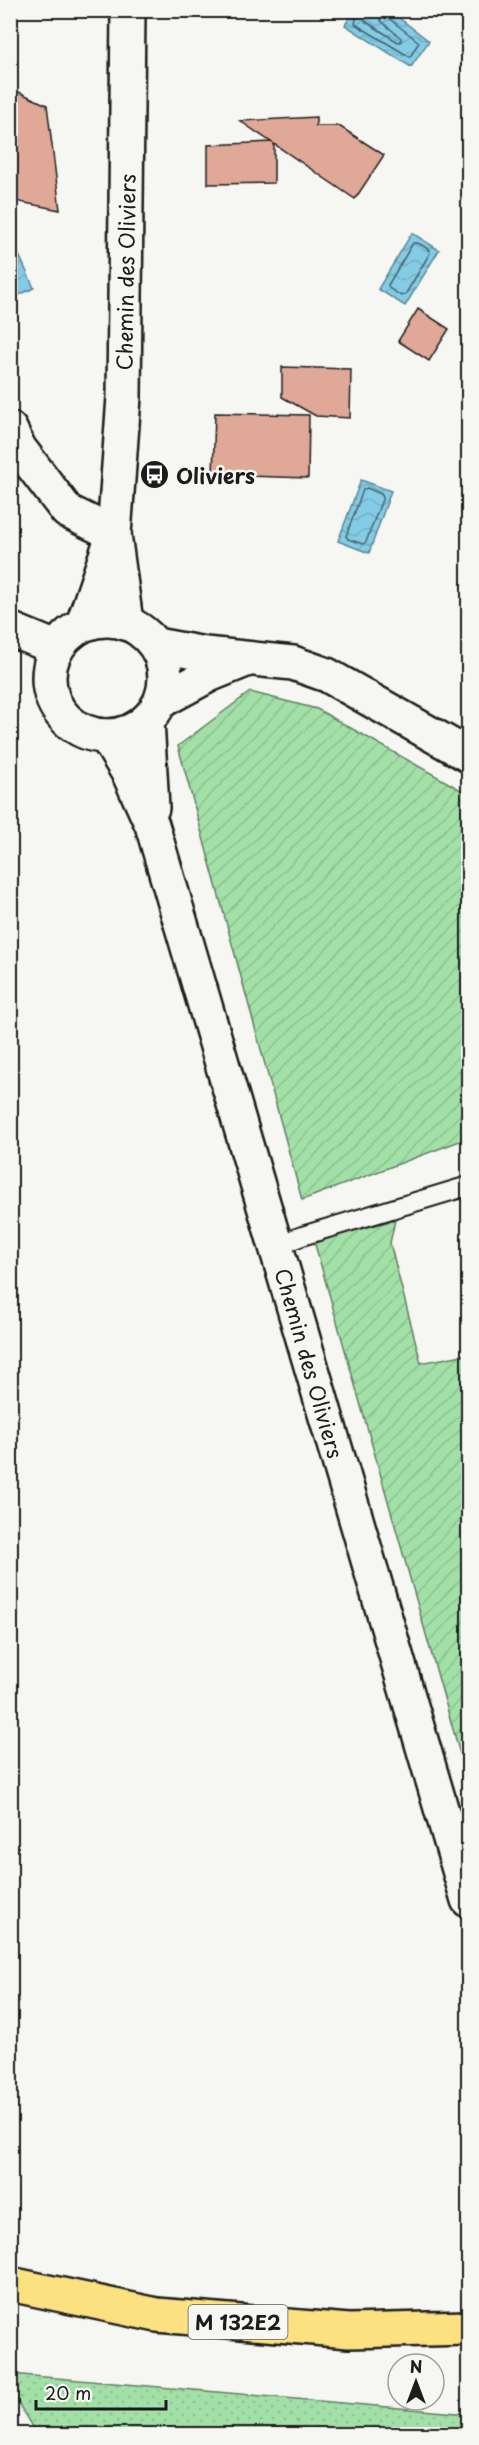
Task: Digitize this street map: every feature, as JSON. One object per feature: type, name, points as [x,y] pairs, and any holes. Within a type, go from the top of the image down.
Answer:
[{"type":"main road","name":"M 132E2","points":[[10,2284],[157,2315],[350,2331],[468,2328]]},
{"type":"street","name":"Chemin des Oliviers","points":[[126,622],[114,534],[124,397],[128,10]]},
{"type":"street","points":[[15,439],[66,511],[114,534]]},
{"type":"street","name":"Chemin des Oliviers","points":[[83,624],[114,534]]},
{"type":"street","points":[[251,658],[209,675],[154,710],[135,728],[121,734],[106,736],[92,734],[75,727],[62,715],[53,700],[48,682],[50,664],[56,648],[68,634],[83,624],[111,619],[126,622],[143,632],[156,645],[205,654],[251,658],[293,663],[327,675],[468,755]]},
{"type":"street","points":[[10,629],[56,648]]},
{"type":"street","name":"Chemin des Oliviers","points":[[152,825],[154,710],[165,682],[164,663],[156,645]]},
{"type":"street","name":"Chemin des Oliviers","points":[[106,736],[129,774],[152,825],[468,1900]]},
{"type":"lane","points":[[275,1246],[468,1186]]},
{"type":"green space","points":[[250,692],[317,709],[468,794],[468,1138],[302,1200],[178,746]]},
{"type":"green space","points":[[395,1220],[390,1243],[421,1363],[468,1354],[468,1782],[314,1241]]},
{"type":"green space","points":[[10,2374],[386,2407],[386,2412],[468,2414],[468,2434],[36,2434],[11,2390]]},
{"type":"water","points":[[354,10],[390,11],[429,41],[411,67],[345,25]]},
{"type":"water","points":[[412,233],[439,250],[405,306],[378,289]]},
{"type":"water","points":[[11,237],[34,288],[10,299]]},
{"type":"water","points":[[361,480],[391,491],[369,553],[338,541]]},
{"type":"building","points":[[10,88],[47,105],[60,210],[10,200]]},
{"type":"building","points":[[316,117],[316,126],[339,126],[384,155],[355,199],[274,144],[274,183],[208,184],[208,145],[271,142],[240,121]]},
{"type":"building","points":[[418,309],[449,329],[429,361],[398,341]]},
{"type":"building","points":[[282,367],[351,369],[350,418],[316,416],[282,397]]},
{"type":"building","points":[[215,413],[309,415],[308,478],[213,475]]},
{"type":"place","name":"Oliviers","points":[[155,475]]}]
